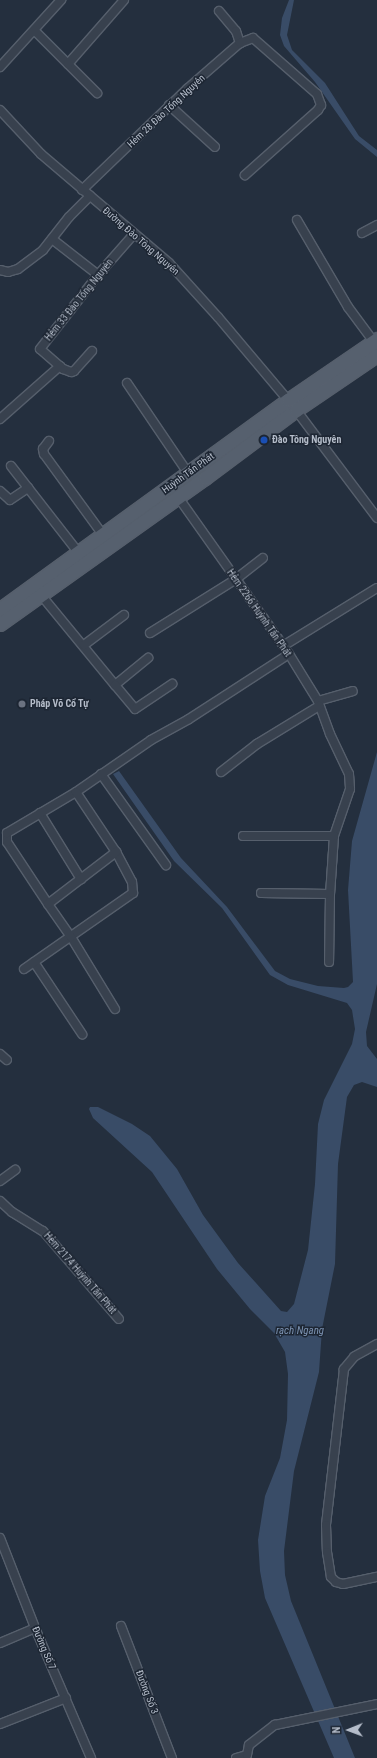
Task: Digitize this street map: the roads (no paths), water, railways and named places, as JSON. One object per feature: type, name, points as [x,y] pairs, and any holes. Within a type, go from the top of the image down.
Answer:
[{"type":"main road","name":"Huỳnh Tấn Phát","points":[[0,609],[288,400],[375,340]]},
{"type":"main road","name":"Huỳnh Tấn Phát","points":[[0,624],[178,497],[296,410],[377,355]]},
{"type":"main road","points":[[288,400],[296,410]]},
{"type":"street","points":[[0,67],[61,0]]},
{"type":"street","points":[[68,64],[124,0]]},
{"type":"street","points":[[219,11],[236,31],[240,44]]},
{"type":"street","points":[[35,30],[97,93]]},
{"type":"street","name":"Hẻm 28 Đào Tống Nguyên","points":[[82,190],[170,106],[240,44],[253,38],[317,94],[321,105],[318,110],[245,175]]},
{"type":"street","points":[[170,106],[215,147]]},
{"type":"street","name":"Đường Đào Tông Nguyên","points":[[0,110],[41,154],[169,263],[197,293],[288,400]]},
{"type":"street","points":[[0,270],[8,272],[18,269],[43,250],[90,196]]},
{"type":"street","points":[[297,220],[348,307],[375,340]]},
{"type":"street","points":[[362,233],[377,225]]},
{"type":"street","name":"Hẻm 33 Đào Tống Nguyên","points":[[60,366],[40,349],[98,275],[134,234]]},
{"type":"street","points":[[52,238],[98,275]]},
{"type":"street","points":[[0,419],[60,366],[63,369],[74,372],[92,351]]},
{"type":"street","points":[[127,383],[188,473]]},
{"type":"street","points":[[296,410],[377,518]]},
{"type":"street","points":[[49,441],[43,449],[44,454],[103,535]]},
{"type":"street","points":[[11,466],[78,552]]},
{"type":"street","points":[[0,491],[8,499],[13,499],[28,488]]},
{"type":"street","name":"Hẻm 2266 Huỳnh Tấn Phát","points":[[178,497],[289,654],[318,704],[349,774],[351,784],[334,836],[330,894],[329,962]]},
{"type":"street","points":[[150,633],[236,579],[263,558]]},
{"type":"street","points":[[283,646],[377,588]]},
{"type":"street","points":[[42,595],[84,644],[134,709],[172,684]]},
{"type":"street","points":[[84,644],[124,615]]},
{"type":"street","points":[[114,1009],[71,937],[6,838],[7,833],[76,792],[151,740],[189,719],[289,654]]},
{"type":"street","points":[[115,685],[148,658]]},
{"type":"street","points":[[221,772],[257,744],[318,704],[353,691]]},
{"type":"street","points":[[101,774],[166,866]]},
{"type":"street","points":[[24,969],[133,893],[132,882],[116,852],[76,792]]},
{"type":"street","points":[[40,813],[81,879]]},
{"type":"street","points":[[243,836],[334,836]]},
{"type":"street","points":[[48,904],[116,852]]},
{"type":"street","points":[[261,893],[330,894]]},
{"type":"street","points":[[34,962],[82,1034]]},
{"type":"street","points":[[0,1054],[7,1060]]},
{"type":"street","points":[[0,1181],[15,1170]]},
{"type":"street","name":"Hẻm 2174 Huỳnh Tấn Phát","points":[[0,1201],[12,1212],[44,1231],[119,1319]]},
{"type":"street","points":[[377,1344],[354,1357],[344,1369],[326,1524],[327,1552],[331,1577],[336,1582],[343,1584],[377,1577]]},
{"type":"street","name":"Đường Số 7","points":[[0,1538],[35,1628],[66,1698],[90,1758]]},
{"type":"street","name":"Đường Số 3","points":[[121,1626],[170,1758]]},
{"type":"street","points":[[0,1643],[35,1628]]},
{"type":"street","points":[[0,1724],[66,1698]]},
{"type":"street","points":[[236,1758],[247,1755],[249,1745],[275,1725],[377,1704]]},
{"type":"water","points":[[289,0],[294,0],[287,35],[292,50],[325,83],[359,136],[377,150],[377,157],[355,139],[315,82],[284,46],[280,35],[282,18]]},
{"type":"water","name":"rạch Ngang","points":[[377,752],[377,984],[366,1032],[367,1046],[377,1059],[377,1087],[362,1082],[354,1085],[347,1097],[338,1164],[335,1264],[322,1329],[319,1372],[294,1471],[284,1551],[285,1575],[291,1601],[355,1758],[334,1758],[265,1598],[260,1571],[258,1540],[265,1496],[280,1458],[287,1420],[288,1374],[285,1352],[274,1333],[250,1309],[217,1269],[152,1172],[93,1118],[89,1109],[90,1107],[98,1107],[132,1124],[150,1136],[177,1169],[203,1215],[238,1263],[281,1311],[287,1312],[294,1304],[308,1250],[315,1184],[318,1124],[324,1100],[352,1044],[355,1029],[352,1010],[347,1003],[288,985],[270,975],[222,908],[174,861],[113,774],[119,771],[181,858],[227,907],[275,971],[290,979],[318,986],[344,988],[348,987],[353,982],[348,890],[352,841]]},
{"type":"place","name":"Đào Tông Nguyên","points":[[264,440]]},
{"type":"place","name":"Pháp Võ Cổ Tự","points":[[22,704]]}]
